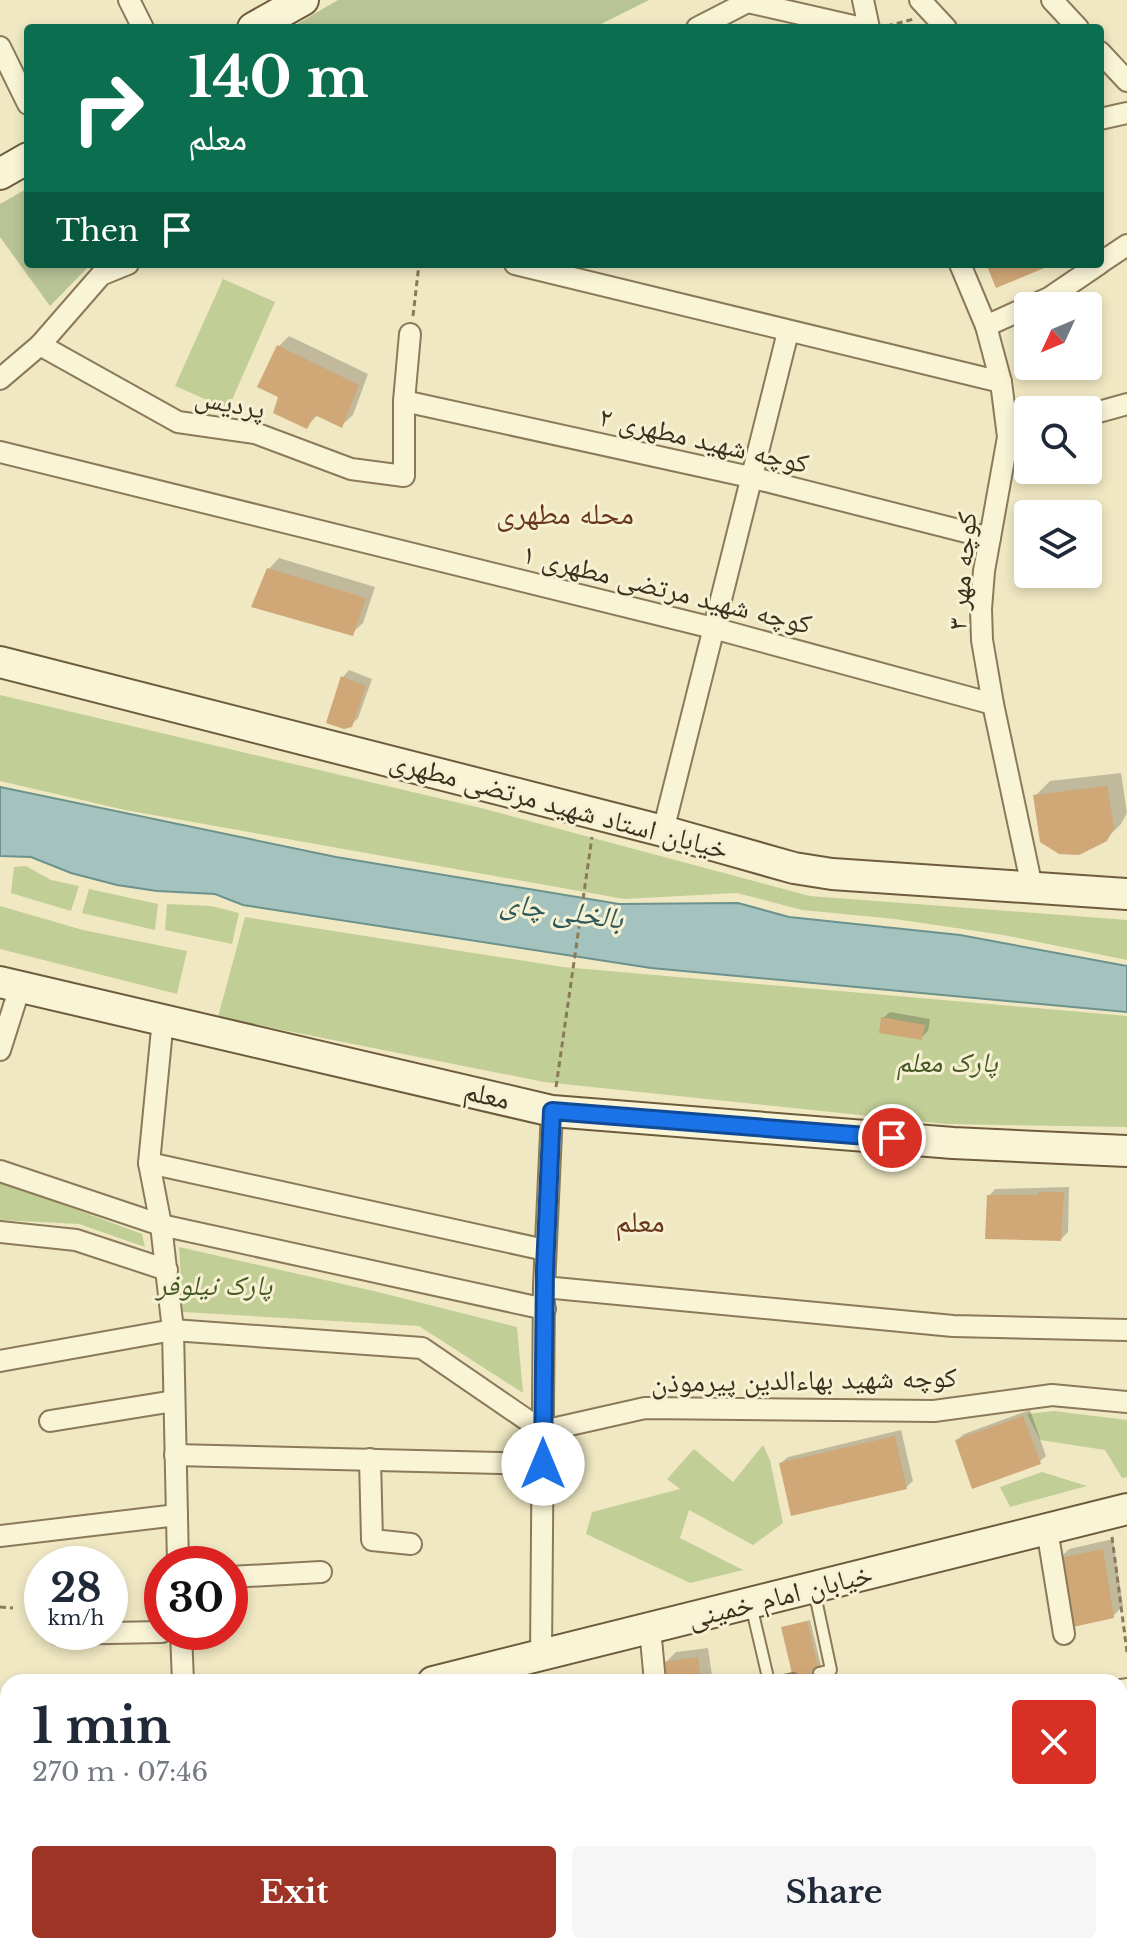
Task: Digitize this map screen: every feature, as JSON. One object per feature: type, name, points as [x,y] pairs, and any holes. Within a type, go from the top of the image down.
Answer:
[{"type":"main road","points":[[259,24],[290,3]]},
{"type":"main road","points":[[0,174],[24,160]]},
{"type":"main road","name":"خیابان استاد شهید مرتضی مطهری","points":[[0,662],[595,813],[794,868],[832,874],[1127,894]]},
{"type":"main road","name":"معلم","points":[[10,985],[552,1111],[953,1143],[1127,1151]]},
{"type":"main road","name":"خیابان امام خمینی","points":[[465,1674],[1118,1511]]},
{"type":"street","points":[[129,0],[141,24]]},
{"type":"street","points":[[863,0],[868,24]]},
{"type":"street","points":[[1052,0],[1074,24]]},
{"type":"street","points":[[705,24],[749,1],[845,24]]},
{"type":"street","points":[[0,47],[24,96]]},
{"type":"street","points":[[1104,56],[1127,81]]},
{"type":"street","points":[[1104,118],[1127,113]]},
{"type":"street","points":[[1104,261],[1127,245]]},
{"type":"street","points":[[5,367],[40,345],[101,275],[118,268]]},
{"type":"street","points":[[531,268],[1001,382]]},
{"type":"street","name":"کوچه مهر ۳","points":[[962,268],[986,326],[1014,423]]},
{"type":"street","points":[[1058,292],[1094,268]]},
{"type":"street","points":[[986,326],[1014,314]]},
{"type":"street","points":[[663,831],[788,332]]},
{"type":"street","name":"پردیس","points":[[40,345],[178,422],[255,433],[351,469],[404,476],[404,401],[410,334]]},
{"type":"street","name":"کوچه شهید مطهری ۲","points":[[404,401],[750,477],[990,538]]},
{"type":"street","points":[[1102,411],[1127,404]]},
{"type":"street","name":"کوچه مهر ۳","points":[[1014,450],[990,538],[981,609],[982,640],[1032,887]]},
{"type":"street","name":"کوچه شهید مرتضی مطهری ۱","points":[[0,452],[713,628],[993,704]]},
{"type":"street","points":[[0,1050],[10,985]]},
{"type":"street","points":[[163,1019],[149,1163],[161,1225],[173,1330],[178,1546]]},
{"type":"street","points":[[541,1655],[544,1287],[552,1111]]},
{"type":"street","points":[[149,1163],[545,1250]]},
{"type":"street","points":[[0,1171],[161,1225],[545,1309]]},
{"type":"street","points":[[0,1232],[76,1240],[167,1270]]},
{"type":"street","points":[[544,1287],[953,1326],[1127,1330]]},
{"type":"street","points":[[0,1361],[173,1330],[422,1348],[543,1431]]},
{"type":"street","name":"کوچه شهید بهاءالدین پیرموذن","points":[[543,1431],[645,1408],[934,1411],[1052,1395],[1127,1402]]},
{"type":"street","points":[[50,1421],[174,1401]]},
{"type":"street","points":[[175,1455],[543,1464]]},
{"type":"street","points":[[370,1459],[372,1540],[411,1544]]},
{"type":"street","points":[[0,1536],[177,1515]]},
{"type":"street","points":[[1047,1529],[1065,1634]]},
{"type":"street","points":[[248,1576],[321,1572]]},
{"type":"street","points":[[650,1628],[654,1674]]},
{"type":"street","points":[[182,1650],[183,1674]]},
{"type":"lane","points":[[813,1587],[831,1670],[819,1673]]},
{"type":"lane","points":[[750,1603],[767,1674]]},
{"type":"path","points":[[893,24],[933,14]]},
{"type":"path","points":[[410,334],[418,268]]},
{"type":"path","points":[[552,1111],[595,813]]},
{"type":"path","points":[[1118,1511],[1127,1652]]},
{"type":"path","points":[[0,1607],[13,1608]]},
{"type":"green space","points":[[338,0],[649,0],[601,24],[297,24]]},
{"type":"green space","points":[[24,190],[24,268],[87,268],[50,306],[0,237],[0,204]]},
{"type":"green space","points":[[223,279],[275,302],[228,409],[175,386]]},
{"type":"green space","points":[[0,695],[485,809],[810,896],[1127,920],[1127,960],[1003,935],[895,919],[802,910],[737,893],[624,899],[125,810],[0,781]]},
{"type":"green space","points":[[26,866],[51,880],[79,886],[71,911],[11,893],[14,867]]},
{"type":"green space","points":[[89,889],[158,904],[155,930],[82,913]]},
{"type":"green space","points":[[167,904],[211,906],[239,913],[232,944],[165,930]]},
{"type":"green space","points":[[0,906],[83,930],[187,951],[177,994],[0,949]]},
{"type":"green space","name":"پارک معلم","points":[[245,917],[563,967],[1127,1016],[1127,1127],[946,1124],[544,1082],[218,1017]]},
{"type":"green space","name":"پارک نیلوفر","points":[[0,1181],[142,1234],[145,1247],[79,1224],[0,1220]]},
{"type":"green space","name":"پارک نیلوفر","points":[[179,1247],[517,1327],[523,1393],[419,1326],[183,1312]]},
{"type":"green space","points":[[1054,1411],[1127,1420],[1127,1477],[1122,1478],[1105,1450],[1040,1440],[1027,1414]]},
{"type":"green space","points":[[763,1445],[770,1460],[783,1523],[753,1545],[689,1510],[680,1538],[743,1570],[690,1583],[586,1534],[592,1512],[680,1489],[667,1479],[694,1449],[733,1482]]},
{"type":"green space","points":[[1042,1472],[1087,1486],[1010,1507],[1000,1487]]},
{"type":"water","name":"بالخلی چای","points":[[0,787],[336,857],[619,904],[738,903],[789,917],[960,935],[1127,966],[1127,1012],[651,968],[243,905],[215,894],[117,885],[71,873],[31,857],[0,856]]},
{"type":"building","points":[[988,268],[1044,268],[996,288]]},
{"type":"building","points":[[277,345],[359,385],[342,428],[315,415],[307,429],[273,413],[278,397],[257,387]]},
{"type":"building","points":[[267,568],[366,598],[353,636],[251,607]]},
{"type":"building","points":[[341,676],[366,686],[352,727],[344,729],[326,723]]},
{"type":"building","points":[[1107,786],[1114,828],[1107,841],[1079,855],[1059,854],[1040,842],[1033,795]]},
{"type":"building","points":[[881,1017],[925,1025],[922,1040],[879,1033]]},
{"type":"building","points":[[1039,1192],[1064,1192],[1061,1241],[985,1239],[987,1195],[1038,1195]]},
{"type":"building","points":[[1023,1416],[1041,1464],[972,1489],[955,1440]]},
{"type":"building","points":[[895,1436],[907,1489],[791,1516],[779,1463]]},
{"type":"building","points":[[1103,1549],[1114,1618],[1068,1628],[1056,1559]]},
{"type":"building","points":[[807,1621],[820,1674],[792,1674],[781,1627]]},
{"type":"building","points":[[698,1657],[700,1674],[665,1674],[663,1662]]},
{"type":"district","name":"محله مطهری","points":[[565,513]]},
{"type":"district","name":"معلم","points":[[640,1221]]},
{"type":"route","points":[[543,1464],[545,1269],[552,1111],[892,1138]]}]
